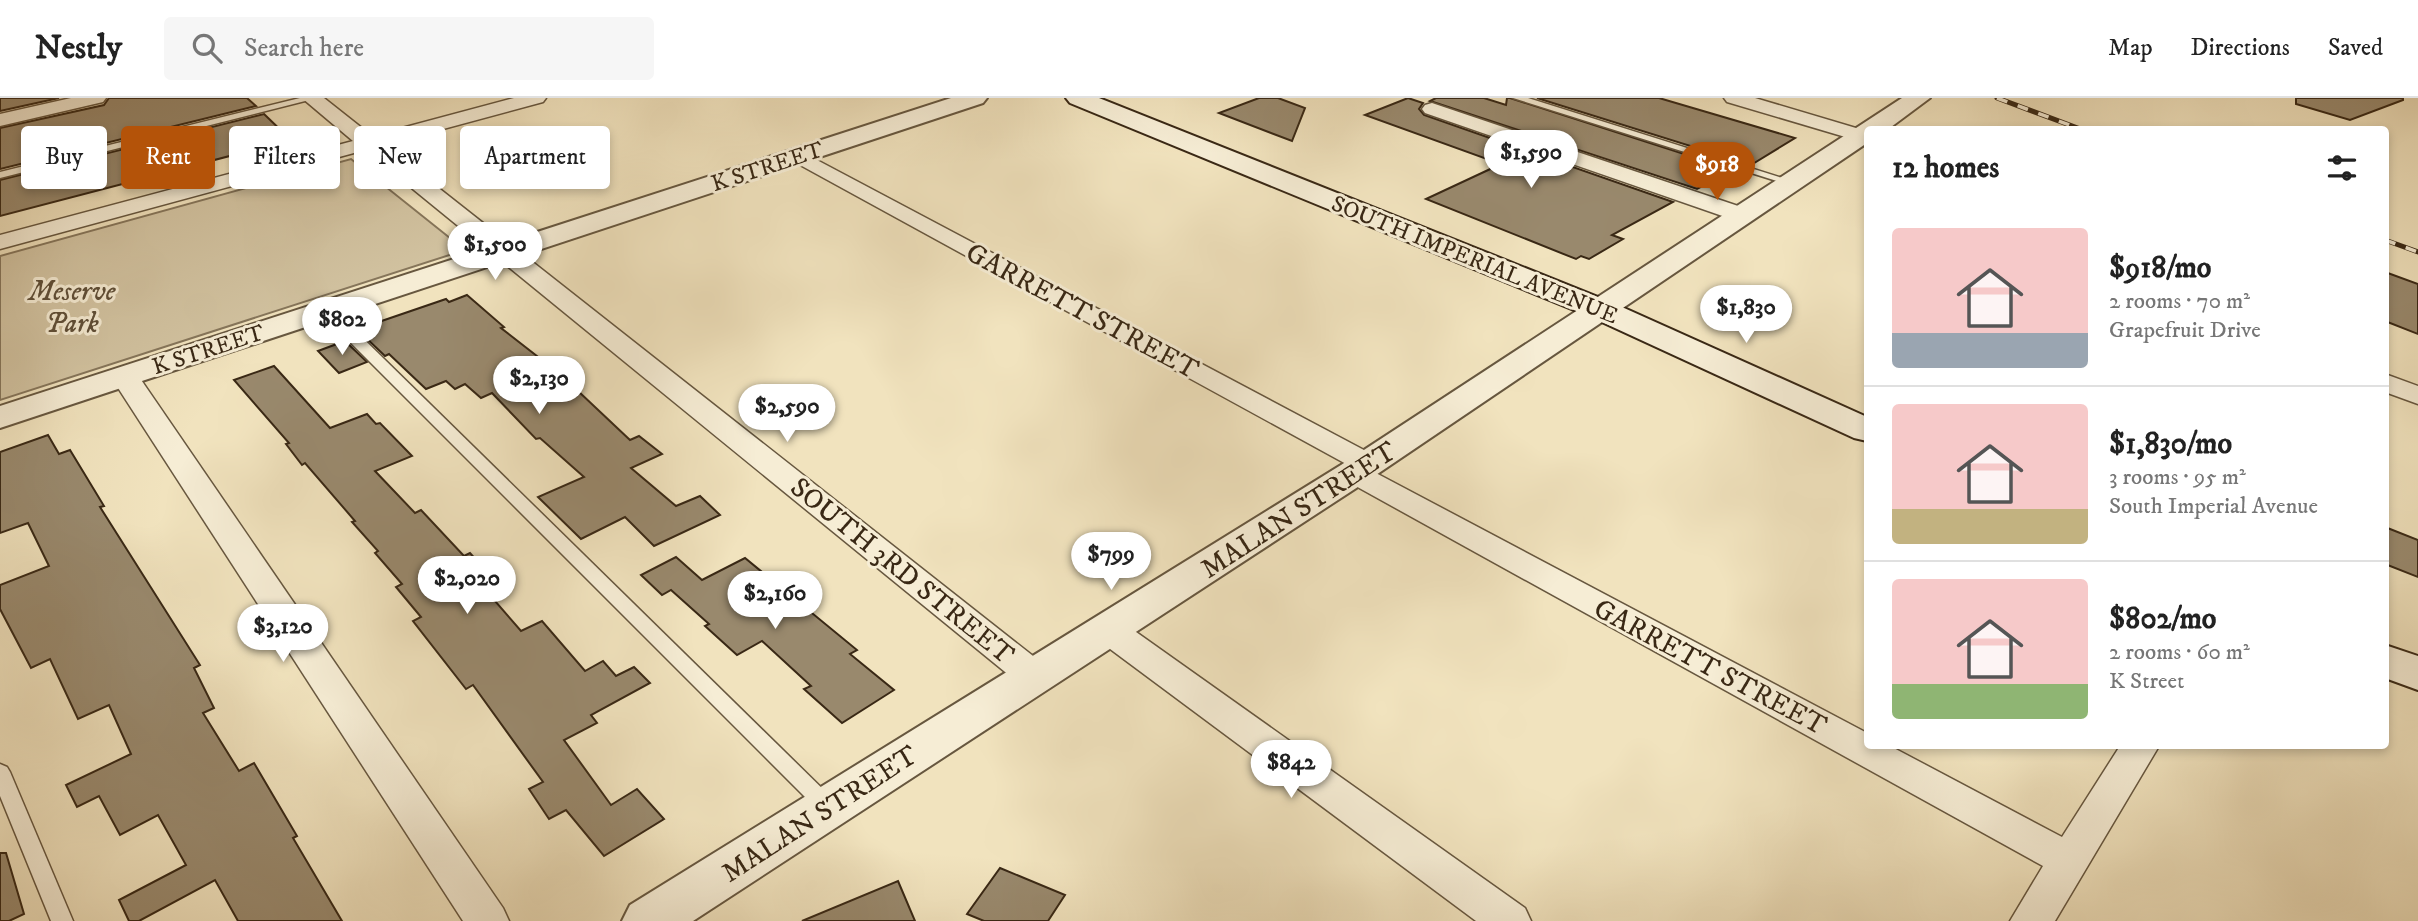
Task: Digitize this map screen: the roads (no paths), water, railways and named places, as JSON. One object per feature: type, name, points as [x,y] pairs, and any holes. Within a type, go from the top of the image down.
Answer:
[{"type":"street","points":[[0,120],[96,98]]},
{"type":"street","name":"SOUTH 3RD STREET","points":[[312,98],[354,132]]},
{"type":"street","points":[[431,126],[536,98]]},
{"type":"street","name":"K STREET","points":[[0,417],[975,98]]},
{"type":"street","name":"SOUTH IMPERIAL AVENUE","points":[[1078,98],[1602,310],[1864,429]]},
{"type":"street","points":[[1734,98],[1857,144]]},
{"type":"street","name":"MALAN STREET","points":[[1881,126],[1918,98]]},
{"type":"street","points":[[1432,109],[1742,215]]},
{"type":"street","name":"MALAN STREET","points":[[649,921],[1034,676],[1110,631],[1602,310],[1790,182],[1857,144]]},
{"type":"street","points":[[0,242],[354,147]]},
{"type":"street","name":"GARRETT STREET","points":[[798,156],[1864,747]]},
{"type":"street","name":"SOUTH 3RD STREET","points":[[427,189],[1034,676]]},
{"type":"street","points":[[125,376],[487,921]]},
{"type":"street","points":[[2389,384],[2418,396]]},
{"type":"street","points":[[1110,631],[1509,921]]},
{"type":"street","points":[[2389,662],[2418,674]]},
{"type":"street","name":"GARRETT STREET","points":[[1868,749],[2068,860]]},
{"type":"street","points":[[2032,921],[2138,749]]},
{"type":"lane","points":[[0,175],[312,98]]},
{"type":"lane","points":[[1518,98],[1790,182]]},
{"type":"lane","points":[[326,310],[827,807]]},
{"type":"lane","points":[[0,772],[62,921]]},
{"type":"railway","points":[[1997,98],[2072,126]]},
{"type":"railway","points":[[2389,241],[2418,252]]},
{"type":"park label","name":"Meserve Park","points":[[72,306]]}]
